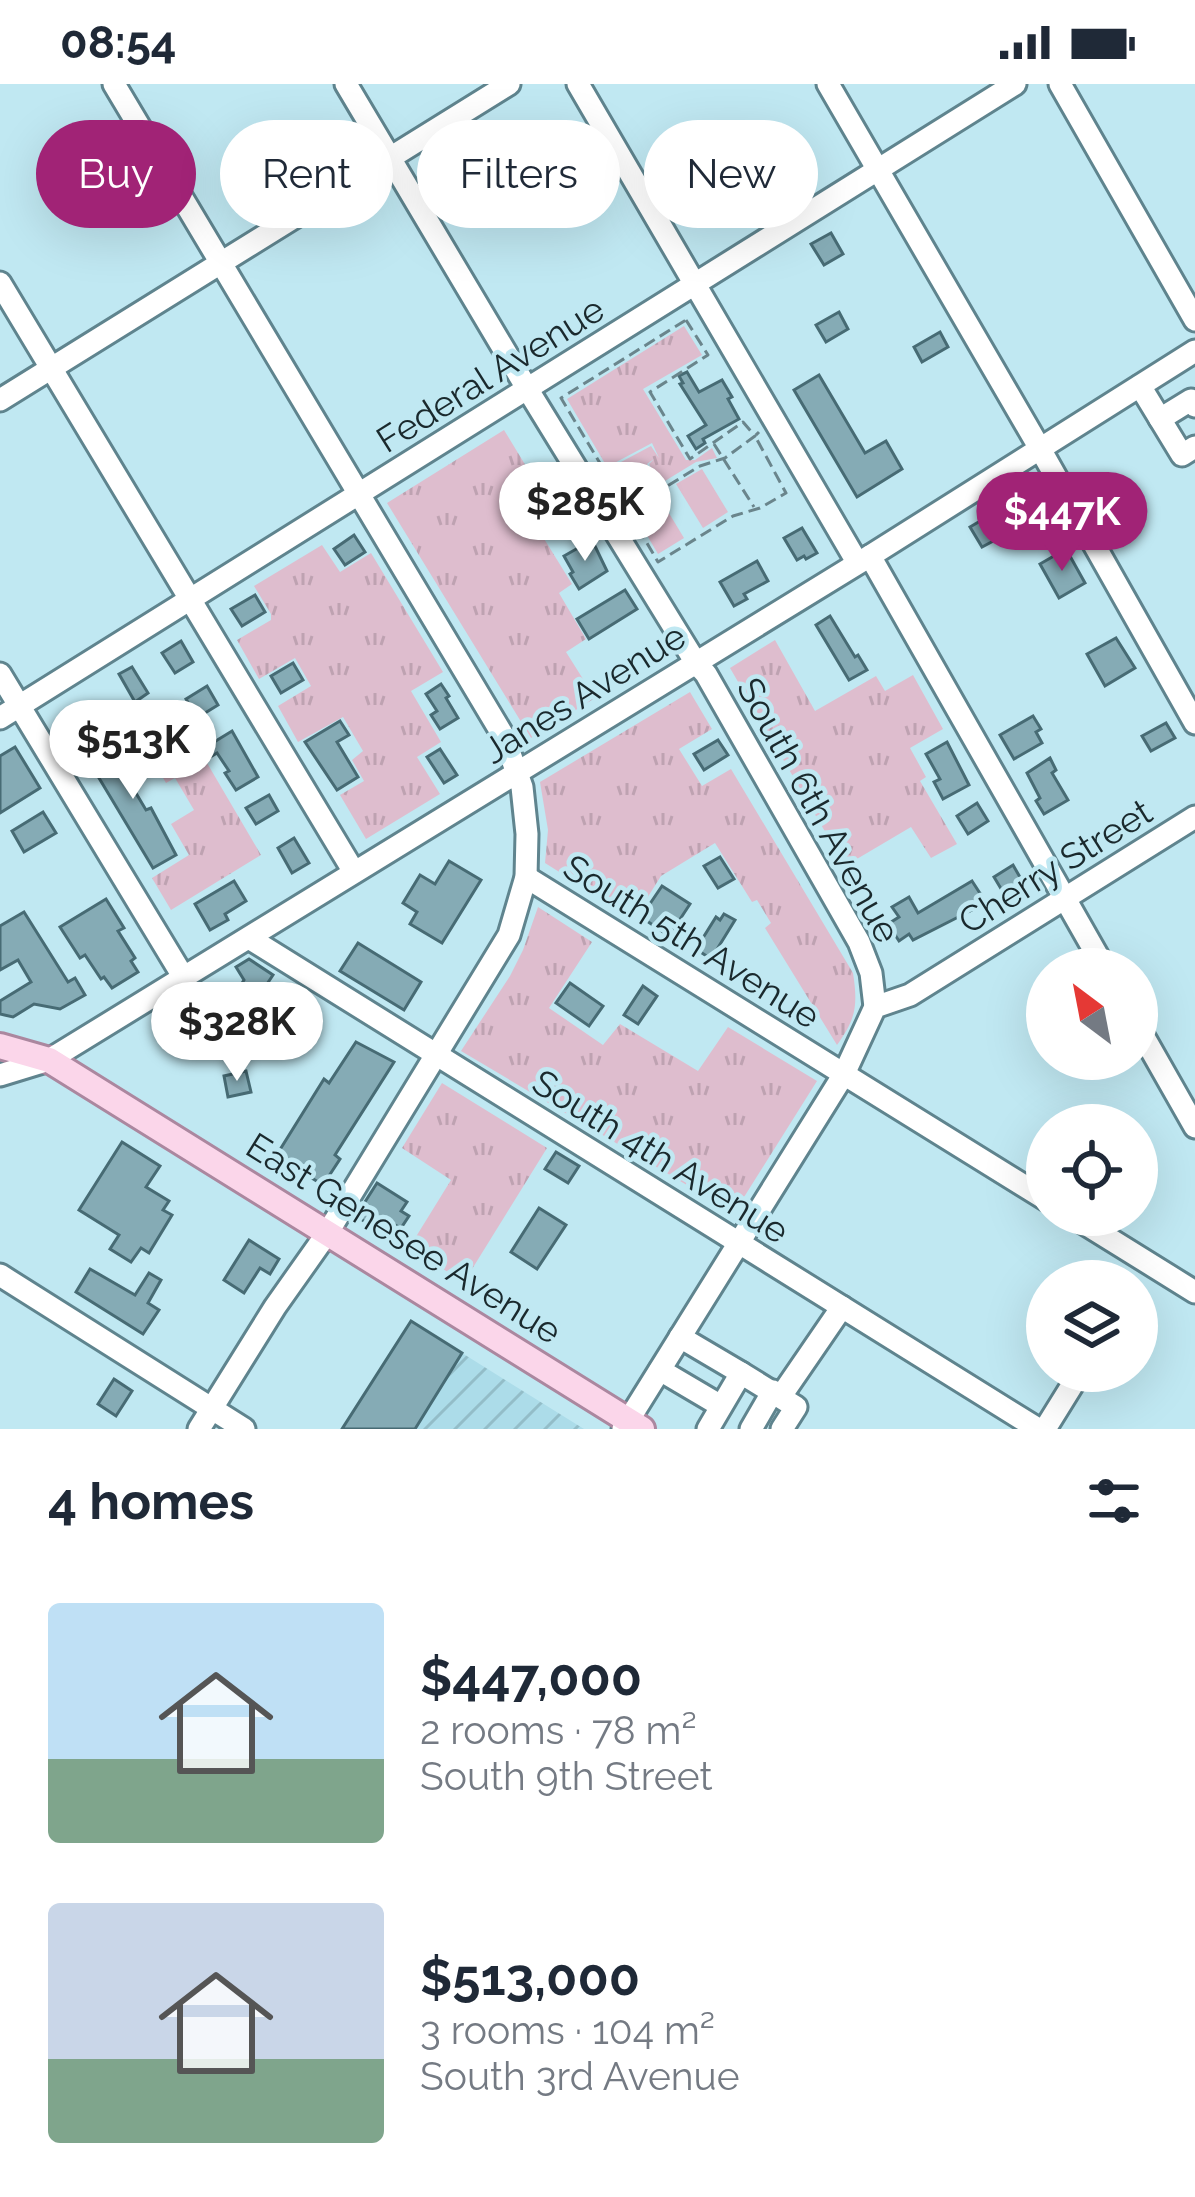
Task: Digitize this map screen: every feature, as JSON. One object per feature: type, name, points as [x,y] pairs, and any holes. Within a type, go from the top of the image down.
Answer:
[{"type":"main road","name":"East Genesee Avenue","points":[[1,1046],[49,1060],[631,1426]]},
{"type":"street","name":"South 5th Avenue","points":[[114,84],[504,737],[525,806],[526,877],[1026,1187]]},
{"type":"street","name":"South 6th Avenue","points":[[346,84],[367,120]]},
{"type":"street","points":[[393,156],[509,84]]},
{"type":"street","points":[[578,84],[1094,948]]},
{"type":"street","points":[[828,84],[1195,723]]},
{"type":"street","name":"Federal Avenue","points":[[10,712],[1015,84]]},
{"type":"street","points":[[1060,84],[1195,320]]},
{"type":"street","name":"South 6th Avenue","points":[[393,163],[706,674],[859,942],[871,973],[875,1007]]},
{"type":"street","points":[[0,400],[278,228]]},
{"type":"street","points":[[0,283],[354,872]]},
{"type":"street","name":"Janes Avenue","points":[[0,1075],[49,1060],[1195,351]]},
{"type":"street","points":[[1140,386],[1182,455],[1195,447]]},
{"type":"street","points":[[1160,419],[1191,400],[1195,406]]},
{"type":"street","points":[[0,674],[10,712],[184,978]]},
{"type":"street","name":"Cherry Street","points":[[875,1007],[910,995],[1195,817]]},
{"type":"street","points":[[199,1429],[437,1056],[509,934],[526,877]]},
{"type":"street","name":"South 4th Avenue","points":[[249,938],[1042,1429]]},
{"type":"street","points":[[631,1426],[680,1336],[844,1074],[875,1007]]},
{"type":"street","points":[[1158,1062],[1195,1127]]},
{"type":"street","points":[[1098,1236],[1128,1260]]},
{"type":"street","points":[[0,1276],[244,1429]]},
{"type":"street","points":[[1158,1276],[1193,1288]]},
{"type":"street","points":[[751,1429],[842,1306]]},
{"type":"street","points":[[680,1336],[796,1407],[782,1429]]},
{"type":"street","points":[[660,1370],[721,1406]]},
{"type":"street","points":[[708,1429],[741,1372]]},
{"type":"street","points":[[1042,1429],[1067,1392]]},
{"type":"path","points":[[686,320],[708,356],[650,392],[690,459],[713,442],[743,422],[757,434],[786,493],[734,516],[658,562],[562,398],[686,320]]},
{"type":"path","points":[[628,510],[700,466],[725,458],[757,434]]},
{"type":"path","points":[[713,442],[754,509]]},
{"type":"shaded area","points":[[462,1353],[584,1429],[415,1429]]},
{"type":"green space","points":[[684,326],[702,355],[643,389],[686,460],[695,460],[712,448],[717,458],[696,462],[660,484],[649,464],[654,459],[647,464],[660,487],[627,507],[606,470],[651,446],[659,458],[652,443],[607,467],[567,399]]},
{"type":"green space","points":[[504,430],[549,504],[530,516],[572,584],[559,593],[586,639],[566,652],[595,698],[531,738],[387,503]]},
{"type":"green space","points":[[702,469],[728,512],[703,528],[676,484]]},
{"type":"green space","points":[[658,495],[684,538],[658,554],[632,510]]},
{"type":"green space","points":[[322,545],[340,572],[371,553],[443,672],[411,691],[441,742],[417,757],[440,794],[366,839],[340,795],[364,781],[352,760],[363,751],[343,717],[298,742],[278,706],[311,686],[295,658],[259,679],[237,640],[271,620],[254,586]]},
{"type":"green space","points":[[775,640],[815,711],[876,676],[885,691],[913,675],[943,729],[910,748],[926,777],[920,781],[957,844],[931,858],[911,827],[845,866],[730,668]]},
{"type":"green space","points":[[690,692],[712,729],[679,749],[702,786],[731,769],[853,973],[854,1011],[837,1045],[765,928],[771,923],[715,843],[661,876],[634,919],[545,863],[548,830],[540,782]]},
{"type":"green space","points":[[173,705],[261,855],[171,910],[152,878],[189,855],[171,824],[194,810],[175,778],[166,783],[134,729]]},
{"type":"green space","points":[[538,907],[592,942],[549,1008],[603,1045],[620,1024],[698,1071],[728,1027],[817,1081],[734,1213],[461,1051],[510,976]]},
{"type":"green space","points":[[442,1083],[547,1148],[464,1282],[409,1248],[451,1180],[402,1148]]},
{"type":"building","points":[[831,233],[843,254],[824,265],[811,244]]},
{"type":"building","points":[[839,312],[848,329],[826,342],[816,325]]},
{"type":"building","points":[[940,332],[948,347],[922,362],[914,347]]},
{"type":"building","points":[[687,372],[699,392],[722,380],[739,419],[703,439],[705,443],[696,449],[688,436],[706,425],[680,384],[679,376]]},
{"type":"building","points":[[819,375],[865,453],[886,441],[902,469],[857,497],[794,390]]},
{"type":"building","points":[[1017,492],[1029,513],[1011,523],[1017,535],[1002,544],[999,538],[982,547],[970,527],[987,517],[984,512]]},
{"type":"building","points":[[560,503],[570,519],[549,532],[539,516]]},
{"type":"building","points":[[802,528],[817,553],[797,560],[784,538]]},
{"type":"building","points":[[354,535],[365,552],[345,565],[334,549]]},
{"type":"building","points":[[592,540],[607,571],[579,589],[564,556]]},
{"type":"building","points":[[1066,549],[1085,583],[1059,598],[1040,564]]},
{"type":"building","points":[[757,561],[768,581],[744,594],[747,599],[734,606],[720,582]]},
{"type":"building","points":[[625,590],[637,609],[589,639],[577,619]]},
{"type":"building","points":[[255,595],[265,612],[242,626],[231,609]]},
{"type":"building","points":[[830,616],[867,670],[849,680],[816,625]]},
{"type":"building","points":[[1116,638],[1135,668],[1105,686],[1087,654]]},
{"type":"building","points":[[181,641],[193,662],[175,673],[162,653]]},
{"type":"building","points":[[293,663],[303,680],[281,693],[271,676]]},
{"type":"building","points":[[132,667],[148,693],[135,702],[119,674]]},
{"type":"building","points":[[441,684],[458,718],[440,729],[431,715],[437,711],[426,694]]},
{"type":"building","points":[[207,686],[218,705],[197,718],[186,699]]},
{"type":"building","points":[[1033,716],[1042,743],[1014,759],[1000,735]]},
{"type":"building","points":[[340,721],[349,735],[337,742],[358,777],[337,790],[305,742]]},
{"type":"building","points":[[1166,723],[1175,738],[1151,751],[1142,736]]},
{"type":"building","points":[[232,731],[258,777],[236,790],[217,753],[212,756],[206,747]]},
{"type":"building","points":[[718,740],[728,755],[704,770],[694,754]]},
{"type":"building","points":[[947,742],[969,785],[943,799],[934,782],[940,779],[926,754]]},
{"type":"building","points":[[133,743],[147,768],[127,778],[146,810],[151,808],[176,855],[153,868],[90,763]]},
{"type":"building","points":[[15,747],[40,788],[0,813],[0,756]]},
{"type":"building","points":[[440,749],[457,775],[444,783],[427,757]]},
{"type":"building","points":[[1050,758],[1056,770],[1052,773],[1068,800],[1044,814],[1027,773]]},
{"type":"building","points":[[269,795],[278,811],[256,824],[246,808]]},
{"type":"building","points":[[977,803],[988,821],[968,834],[957,816]]},
{"type":"building","points":[[43,812],[56,833],[24,852],[12,831]]},
{"type":"building","points":[[294,838],[309,863],[292,873],[278,848]]},
{"type":"building","points":[[720,857],[734,879],[718,888],[704,866]]},
{"type":"building","points":[[449,861],[481,880],[442,943],[410,924],[417,912],[403,903],[420,875],[435,884]]},
{"type":"building","points":[[1013,865],[1028,891],[1009,902],[994,877]]},
{"type":"building","points":[[234,881],[246,901],[210,930],[195,904]]},
{"type":"building","points":[[972,881],[983,898],[975,902],[978,907],[913,940],[909,934],[899,941],[888,924],[899,917],[892,907],[909,897],[918,913]]},
{"type":"building","points":[[662,886],[690,904],[669,936],[641,917]]},
{"type":"building","points":[[106,899],[124,928],[118,931],[138,972],[112,988],[85,955],[80,958],[60,927]]},
{"type":"building","points":[[24,912],[68,982],[75,978],[85,995],[60,1009],[34,1004],[13,1017],[0,1014],[0,1001],[31,982],[18,960],[0,970],[0,926]]},
{"type":"building","points":[[724,914],[735,920],[711,959],[696,949],[716,917],[720,920]]},
{"type":"building","points":[[358,943],[421,982],[404,1010],[340,971]]},
{"type":"building","points":[[249,959],[273,975],[237,1029],[220,1017],[244,980],[236,967]]},
{"type":"building","points":[[570,983],[603,1006],[589,1026],[556,1003]]},
{"type":"building","points":[[643,986],[657,996],[638,1024],[624,1015]]},
{"type":"building","points":[[356,1042],[394,1062],[335,1155],[340,1159],[323,1185],[276,1156],[324,1079],[329,1083]]},
{"type":"building","points":[[246,1071],[251,1092],[228,1097],[224,1076]]},
{"type":"building","points":[[122,1142],[160,1166],[146,1187],[169,1201],[163,1210],[172,1215],[149,1253],[141,1248],[131,1262],[110,1249],[119,1235],[79,1210]]},
{"type":"building","points":[[556,1152],[579,1166],[568,1183],[545,1169]]},
{"type":"building","points":[[377,1183],[407,1202],[401,1211],[409,1216],[401,1228],[393,1224],[386,1235],[356,1216]]},
{"type":"building","points":[[539,1208],[566,1225],[537,1269],[511,1252]]},
{"type":"building","points":[[249,1240],[279,1259],[270,1274],[260,1268],[244,1293],[224,1280]]},
{"type":"building","points":[[90,1269],[135,1295],[149,1273],[161,1280],[148,1303],[159,1310],[143,1334],[76,1292]]},
{"type":"building","points":[[411,1321],[462,1353],[415,1429],[342,1429]]},
{"type":"building","points":[[114,1379],[132,1391],[116,1416],[98,1404]]}]
